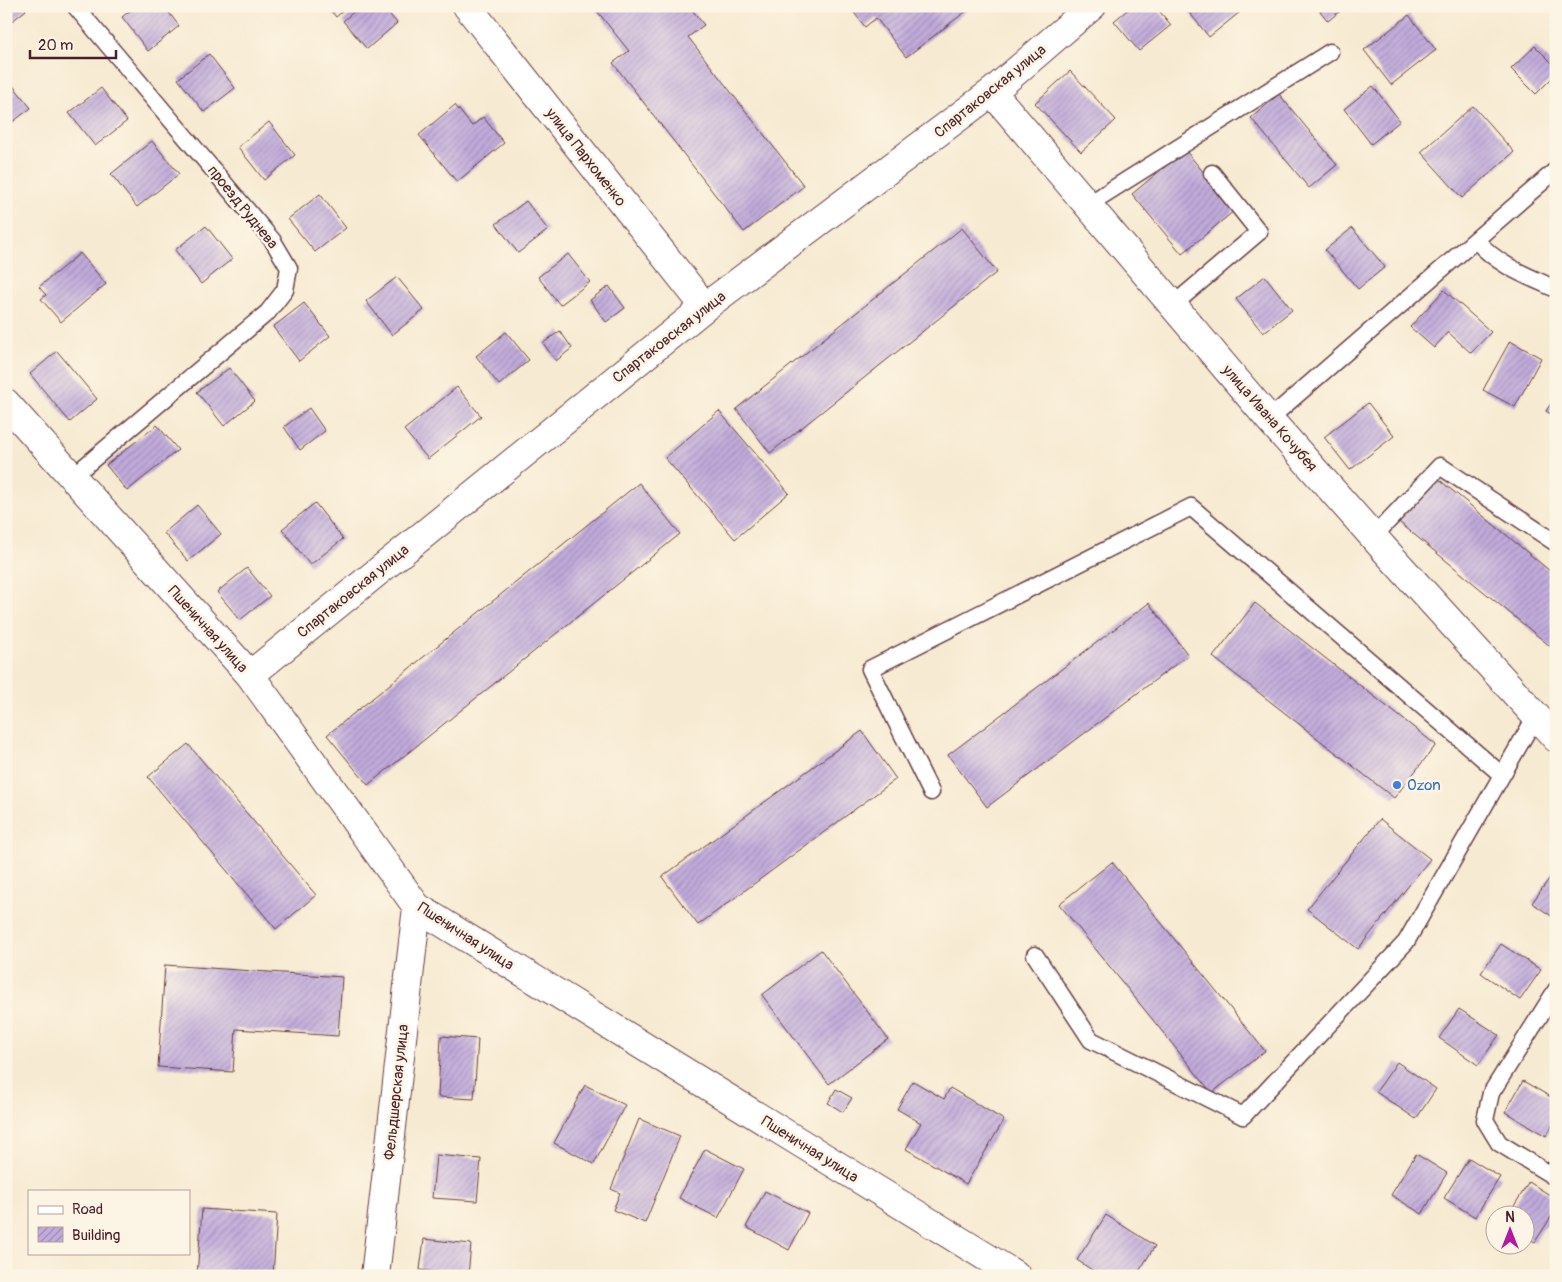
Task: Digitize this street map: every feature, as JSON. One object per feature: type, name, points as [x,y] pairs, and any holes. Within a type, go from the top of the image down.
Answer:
[{"type":"street","name":"улица Пархоменко","points":[[468,6],[705,307]]},
{"type":"street","name":"Спартаковская улица","points":[[250,675],[705,307],[992,92],[1092,6]]},
{"type":"street","name":"улица Ивана Кочубея","points":[[992,92],[1089,204],[1269,419],[1556,738]]},
{"type":"street","name":"Пшеничная улица","points":[[6,404],[250,675],[417,907],[1017,1276]]},
{"type":"street","name":"Фельдшерская улица","points":[[375,1276],[417,907]]},
{"type":"lane","name":"проезд Руднева","points":[[72,477],[268,312],[285,290],[289,268],[273,241],[75,6]]},
{"type":"lane","points":[[1089,204],[1330,52]]},
{"type":"lane","points":[[1269,419],[1556,170]]},
{"type":"lane","points":[[1174,305],[1259,232],[1212,173]]},
{"type":"lane","points":[[1476,240],[1486,251],[1512,270],[1556,289]]},
{"type":"lane","points":[[1374,536],[1440,466],[1556,544]]},
{"type":"lane","points":[[931,792],[870,669],[1191,507],[1502,775]]},
{"type":"lane","points":[[1035,955],[1091,1040],[1243,1116],[1406,942],[1536,716]]},
{"type":"lane","points":[[1556,990],[1491,1093],[1486,1120],[1499,1143],[1556,1178]]},
{"type":"building","points":[[6,6],[23,6],[26,10],[6,26]]},
{"type":"building","points":[[136,6],[164,6],[179,26],[148,51],[122,17]]},
{"type":"building","points":[[327,6],[349,6],[336,17]]},
{"type":"building","points":[[360,6],[382,6],[397,23],[367,49],[343,21]]},
{"type":"building","points":[[593,6],[689,6],[704,25],[688,37],[804,186],[744,232],[613,63],[629,51]]},
{"type":"building","points":[[849,6],[973,6],[906,57],[876,18],[865,27]]},
{"type":"building","points":[[1132,6],[1155,6],[1171,25],[1139,51],[1114,21]]},
{"type":"building","points":[[1184,6],[1235,6],[1240,12],[1209,37]]},
{"type":"building","points":[[1316,6],[1346,6],[1328,21]]},
{"type":"building","points":[[1409,15],[1436,50],[1391,85],[1364,50]]},
{"type":"building","points":[[1535,46],[1556,67],[1556,74],[1536,94],[1511,69]]},
{"type":"building","points":[[209,54],[235,88],[204,112],[178,79]]},
{"type":"building","points":[[1070,71],[1116,120],[1081,152],[1035,103]]},
{"type":"building","points":[[6,77],[31,108],[6,127]]},
{"type":"building","points":[[1373,86],[1400,121],[1371,144],[1344,109]]},
{"type":"building","points":[[101,88],[127,121],[95,146],[69,113]]},
{"type":"building","points":[[1279,94],[1337,165],[1309,188],[1251,118]]},
{"type":"building","points":[[455,105],[472,126],[483,117],[504,143],[457,182],[419,135]]},
{"type":"building","points":[[1473,106],[1514,152],[1462,198],[1421,152]]},
{"type":"building","points":[[269,122],[295,155],[264,180],[238,147]]},
{"type":"building","points":[[152,141],[179,174],[137,207],[111,174]]},
{"type":"building","points":[[1185,150],[1235,210],[1182,254],[1132,194]]},
{"type":"building","points":[[320,194],[346,228],[315,252],[288,219]]},
{"type":"building","points":[[526,201],[548,230],[518,253],[496,224]]},
{"type":"building","points":[[206,226],[232,259],[201,284],[175,250]]},
{"type":"building","points":[[962,228],[997,272],[770,453],[736,409]]},
{"type":"building","points":[[1352,228],[1385,267],[1358,289],[1325,250]]},
{"type":"building","points":[[80,253],[106,284],[61,322],[41,299],[46,295],[39,287]]},
{"type":"building","points":[[568,254],[590,282],[560,305],[538,277]]},
{"type":"building","points":[[1265,276],[1292,310],[1263,333],[1236,299]]},
{"type":"building","points":[[397,277],[424,310],[392,335],[366,301]]},
{"type":"building","points":[[609,286],[625,308],[606,322],[590,300]]},
{"type":"building","points":[[1444,290],[1491,332],[1471,353],[1448,332],[1434,348],[1410,327]]},
{"type":"building","points":[[304,303],[330,336],[299,361],[273,327]]},
{"type":"building","points":[[560,331],[572,348],[556,361],[543,343]]},
{"type":"building","points":[[506,332],[529,360],[499,385],[476,356]]},
{"type":"building","points":[[1510,341],[1541,358],[1515,407],[1483,390]]},
{"type":"building","points":[[57,351],[97,399],[70,422],[30,374]]},
{"type":"building","points":[[229,368],[255,401],[224,426],[197,392]]},
{"type":"building","points":[[457,387],[481,416],[428,459],[404,430]]},
{"type":"building","points":[[1556,396],[1556,417],[1546,411]]},
{"type":"building","points":[[1368,403],[1394,436],[1350,470],[1324,437]]},
{"type":"building","points":[[309,408],[325,431],[300,450],[284,427]]},
{"type":"building","points":[[719,411],[789,493],[735,539],[665,458]]},
{"type":"building","points":[[157,425],[178,450],[127,491],[106,465]]},
{"type":"building","points":[[1436,477],[1556,576],[1556,651],[1399,522]]},
{"type":"building","points":[[639,483],[680,534],[368,785],[327,735]]},
{"type":"building","points":[[315,503],[343,539],[310,565],[282,529]]},
{"type":"building","points":[[197,505],[221,534],[188,561],[164,533]]},
{"type":"building","points":[[247,568],[270,596],[240,620],[217,592]]},
{"type":"building","points":[[1149,603],[1188,655],[987,807],[948,755]]},
{"type":"building","points":[[1255,603],[1436,745],[1394,798],[1213,657]]},
{"type":"building","points":[[862,731],[896,779],[698,925],[662,877]]},
{"type":"building","points":[[188,744],[316,895],[276,929],[148,777]]},
{"type":"building","points":[[1380,819],[1430,859],[1358,949],[1307,909]]},
{"type":"building","points":[[1112,862],[1265,1051],[1212,1093],[1059,904]]},
{"type":"building","points":[[1553,873],[1556,875],[1556,919],[1532,903]]},
{"type":"building","points":[[1501,944],[1541,970],[1520,1000],[1481,973]]},
{"type":"building","points":[[821,950],[888,1039],[829,1084],[762,995]]},
{"type":"building","points":[[165,965],[342,977],[338,1036],[236,1029],[233,1072],[158,1067]]},
{"type":"building","points":[[1459,1009],[1499,1035],[1478,1065],[1439,1038]]},
{"type":"building","points":[[441,1036],[478,1039],[474,1099],[438,1097]]},
{"type":"building","points":[[1397,1062],[1436,1089],[1416,1119],[1376,1092]]},
{"type":"building","points":[[913,1081],[944,1099],[950,1088],[1004,1120],[966,1184],[906,1149],[921,1123],[897,1109]]},
{"type":"building","points":[[1523,1081],[1556,1100],[1556,1119],[1546,1136],[1505,1112]]},
{"type":"building","points":[[585,1085],[625,1105],[594,1164],[554,1143]]},
{"type":"building","points":[[836,1089],[852,1098],[843,1112],[828,1103]]},
{"type":"building","points":[[639,1119],[680,1136],[645,1223],[613,1210],[620,1193],[611,1189]]},
{"type":"building","points":[[705,1149],[744,1169],[718,1218],[679,1198]]},
{"type":"building","points":[[1416,1154],[1447,1173],[1422,1214],[1391,1195]]},
{"type":"building","points":[[436,1155],[481,1159],[477,1201],[432,1198]]},
{"type":"building","points":[[1469,1158],[1500,1177],[1475,1217],[1444,1198]]},
{"type":"building","points":[[1529,1182],[1556,1199],[1556,1209],[1535,1242],[1534,1204],[1515,1204]]},
{"type":"building","points":[[765,1191],[808,1213],[789,1250],[746,1227]]},
{"type":"building","points":[[202,1209],[277,1214],[273,1276],[197,1276]]},
{"type":"building","points":[[1106,1215],[1155,1246],[1136,1276],[1101,1276],[1077,1260]]},
{"type":"building","points":[[424,1239],[471,1244],[468,1276],[420,1270]]},
{"type":"place","name":"Ozon","points":[[1397,785]]}]
